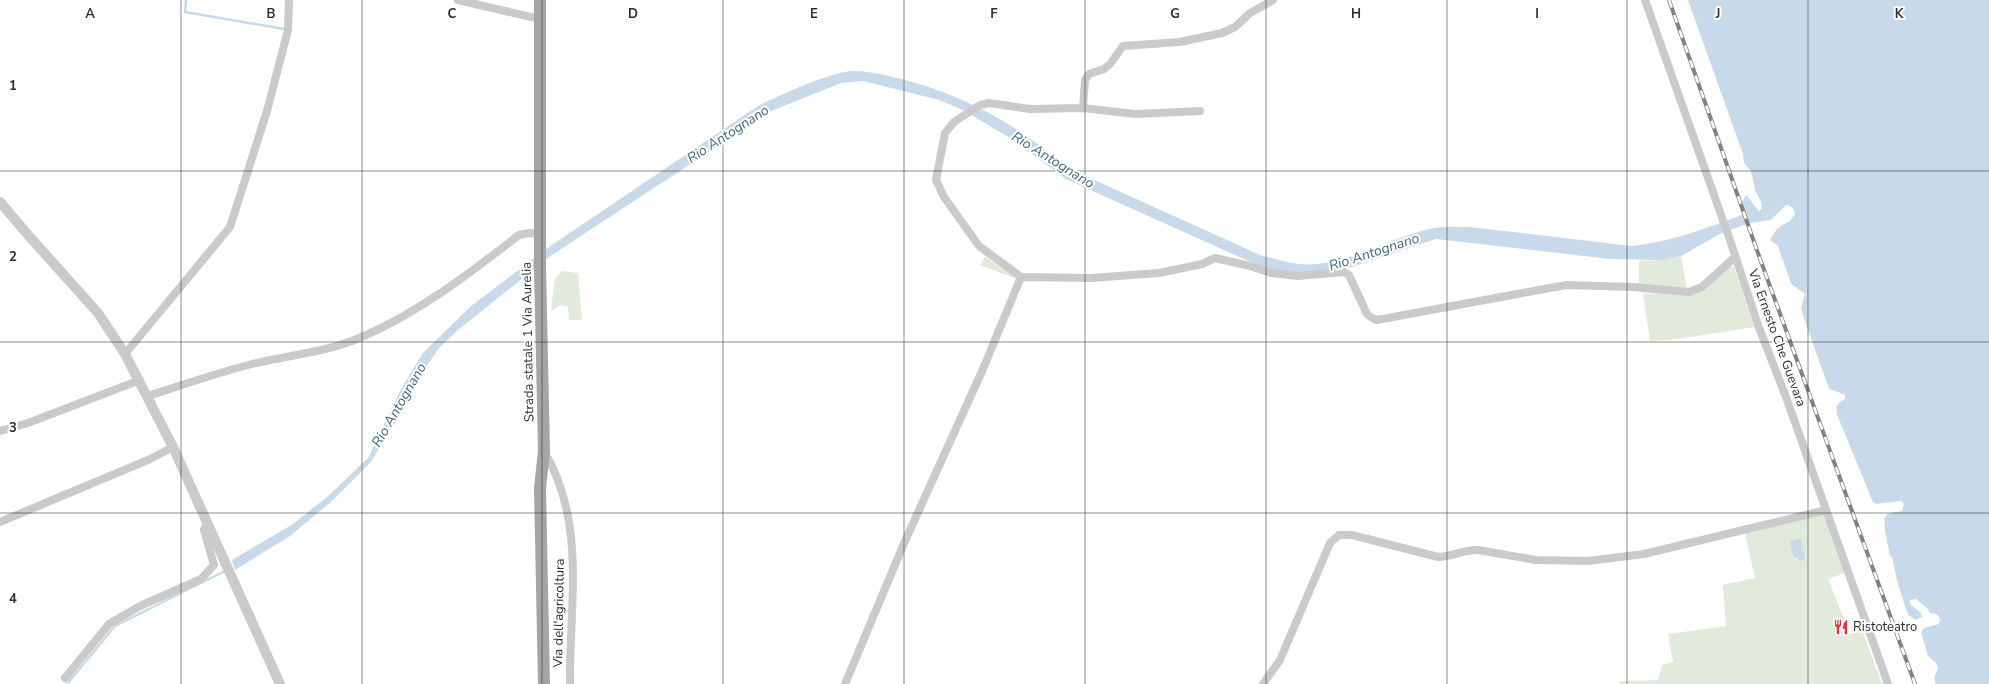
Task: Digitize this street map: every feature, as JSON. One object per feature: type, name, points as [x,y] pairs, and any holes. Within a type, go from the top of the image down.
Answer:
[{"type":"main road","name":"Strada statale 1 Via Aurelia","points":[[540,0],[540,267],[544,451],[540,488],[544,684]]},
{"type":"street","points":[[125,354],[230,227],[267,111],[288,30],[289,0]]},
{"type":"street","points":[[458,0],[540,19]]},
{"type":"street","points":[[1083,108],[1085,80],[1089,74],[1104,69],[1110,64],[1123,46],[1180,42],[1222,33],[1235,27],[1250,13],[1273,0]]},
{"type":"street","name":"Via Ernesto Che Guevara","points":[[1646,0],[1723,218],[1735,257],[1888,684]]},
{"type":"street","points":[[1200,111],[1134,114],[1083,108],[1030,109],[989,103],[980,105],[954,122],[945,133],[936,180],[944,197],[979,246],[1021,277],[1091,278],[1159,272],[1202,264],[1214,258],[1250,266],[1271,273],[1298,276],[1344,272],[1349,274],[1367,314],[1377,320],[1566,286],[1633,287],[1689,292],[1702,287],[1735,257]]},
{"type":"street","points":[[0,202],[98,313],[125,354],[140,380],[173,447],[280,684]]},
{"type":"street","points":[[148,396],[250,364],[312,353],[364,336],[398,319],[444,292],[519,235],[529,233],[540,236]]},
{"type":"street","points":[[845,684],[906,541],[983,369],[1021,277]]},
{"type":"street","points":[[0,431],[28,423],[140,380]]},
{"type":"street","points":[[0,522],[148,460],[173,447]]},
{"type":"street","name":"Via dell'agricoltura","points":[[544,451],[553,467],[565,504],[574,563],[570,684]]},
{"type":"street","points":[[1263,684],[1280,660],[1330,543],[1339,535],[1352,535],[1438,557],[1446,557],[1471,549],[1536,560],[1582,561],[1644,554],[1826,510]]},
{"type":"street","points":[[65,678],[109,624],[140,606],[201,580],[207,575],[214,565],[204,530],[208,523]]},
{"type":"green space","points":[[1681,256],[1687,289],[1639,286],[1639,261],[1661,260]]},
{"type":"green space","points":[[985,257],[1012,275],[1014,278],[980,265]]},
{"type":"green space","points":[[1730,266],[1734,267],[1754,327],[1678,339],[1650,341],[1643,294],[1690,294]]},
{"type":"green space","points":[[562,271],[578,273],[582,320],[569,320],[568,307],[563,305],[552,311],[551,309],[555,279]]},
{"type":"green space","points":[[1824,514],[1845,573],[1828,579],[1850,634],[1862,630],[1882,684],[1620,684],[1620,681],[1658,680],[1662,665],[1673,662],[1668,634],[1726,626],[1723,585],[1755,578],[1745,533]]},
{"type":"water","points":[[1688,0],[1989,0],[1989,684],[1936,684],[1934,678],[1938,668],[1936,663],[1928,656],[1921,632],[1924,628],[1939,624],[1940,619],[1937,614],[1930,613],[1928,609],[1916,599],[1910,600],[1910,604],[1921,613],[1922,617],[1916,620],[1909,616],[1897,582],[1884,524],[1886,515],[1902,511],[1904,504],[1901,501],[1876,504],[1873,502],[1837,415],[1836,407],[1844,399],[1843,394],[1829,389],[1802,313],[1801,307],[1805,294],[1791,284],[1778,246],[1770,240],[1772,235],[1794,214],[1793,208],[1787,205],[1771,220],[1749,223],[1720,234],[1681,256],[1661,260],[1610,259],[1436,239],[1348,268],[1300,274],[1264,268],[1066,179],[1010,138],[963,110],[939,100],[863,81],[841,83],[771,111],[549,257],[458,330],[439,348],[409,392],[399,416],[371,462],[332,501],[290,536],[235,570],[232,560],[293,524],[327,497],[368,458],[399,393],[422,354],[471,306],[549,247],[758,106],[804,85],[842,72],[858,71],[913,82],[943,92],[988,112],[1002,120],[1061,161],[1090,178],[1260,255],[1288,262],[1317,264],[1332,262],[1361,253],[1404,236],[1443,227],[1470,227],[1632,246],[1663,241],[1745,214],[1742,202],[1746,195],[1759,211],[1762,209],[1761,202],[1755,190],[1751,171],[1744,163],[1743,154]]},
{"type":"water","points":[[1801,538],[1805,559],[1800,561],[1798,558],[1793,556],[1790,541]]},
{"type":"pier","points":[[1786,205],[1793,208],[1795,214],[1790,221],[1778,227],[1770,240],[1777,246],[1791,284],[1805,294],[1801,307],[1805,323],[1829,389],[1845,395],[1845,399],[1838,403],[1836,407],[1837,415],[1874,506],[1871,503],[1835,416],[1834,406],[1843,396],[1827,390],[1809,342],[1799,308],[1803,294],[1789,285],[1776,248],[1768,240],[1770,234],[1776,226],[1789,219],[1792,209],[1787,207],[1771,222],[1754,225],[1771,220]]},
{"type":"pier","points":[[1892,556],[1897,581],[1906,610],[1909,616],[1918,621],[1908,617],[1904,611],[1895,582],[1890,557]]},
{"type":"waterway","points":[[186,0],[185,12],[284,29]]},
{"type":"waterway","name":"Rio Antognano","points":[[67,684],[115,626],[225,571]]},
{"type":"railway","points":[[1669,0],[1759,256],[1915,684]]},
{"type":"place","name":"Ristoteatro","points":[[1841,627]]}]
